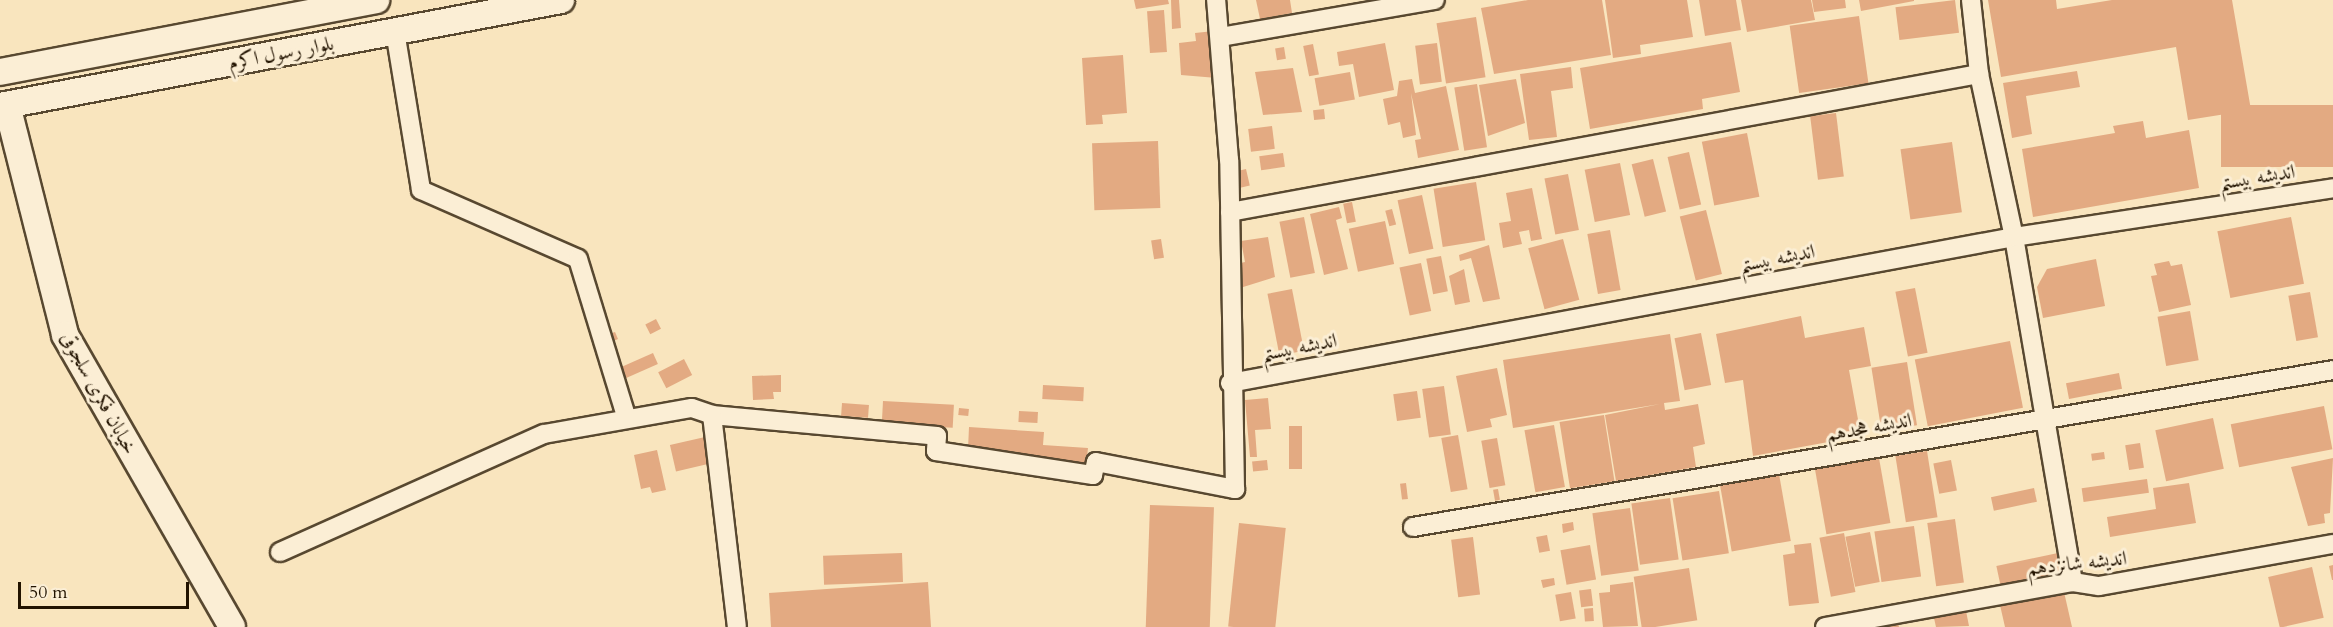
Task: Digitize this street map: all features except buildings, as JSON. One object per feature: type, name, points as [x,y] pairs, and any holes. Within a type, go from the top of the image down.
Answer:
[{"type":"main road","name":"بلوار رسول اکرم","points":[[0,72],[376,0]]},
{"type":"main road","name":"بلوار رسول اکرم","points":[[3,105],[561,0]]},
{"type":"main road","name":"خیابان فکری سلجوقی","points":[[3,105],[65,335],[232,627]]},
{"type":"street","points":[[280,552],[544,434],[626,416],[692,408],[712,415],[937,436],[936,451],[1093,475],[1095,462],[1235,489],[1230,383],[1230,212],[1216,0]]},
{"type":"street","points":[[1220,38],[1435,0]]},
{"type":"street","points":[[1971,0],[1979,74],[2014,237],[2043,420],[2073,582]]},
{"type":"street","points":[[395,31],[420,190],[578,259],[626,416]]},
{"type":"street","points":[[1230,212],[1979,74]]},
{"type":"street","name":"اندیشه بیستم","points":[[1230,383],[2014,237],[2333,188]]},
{"type":"street","name":"اندیشه هجدهم","points":[[1413,527],[2333,370]]},
{"type":"street","points":[[712,415],[737,627]]},
{"type":"street","name":"اندیشه شانزدهم","points":[[1825,627],[2073,582],[2099,586],[2333,544]]}]
